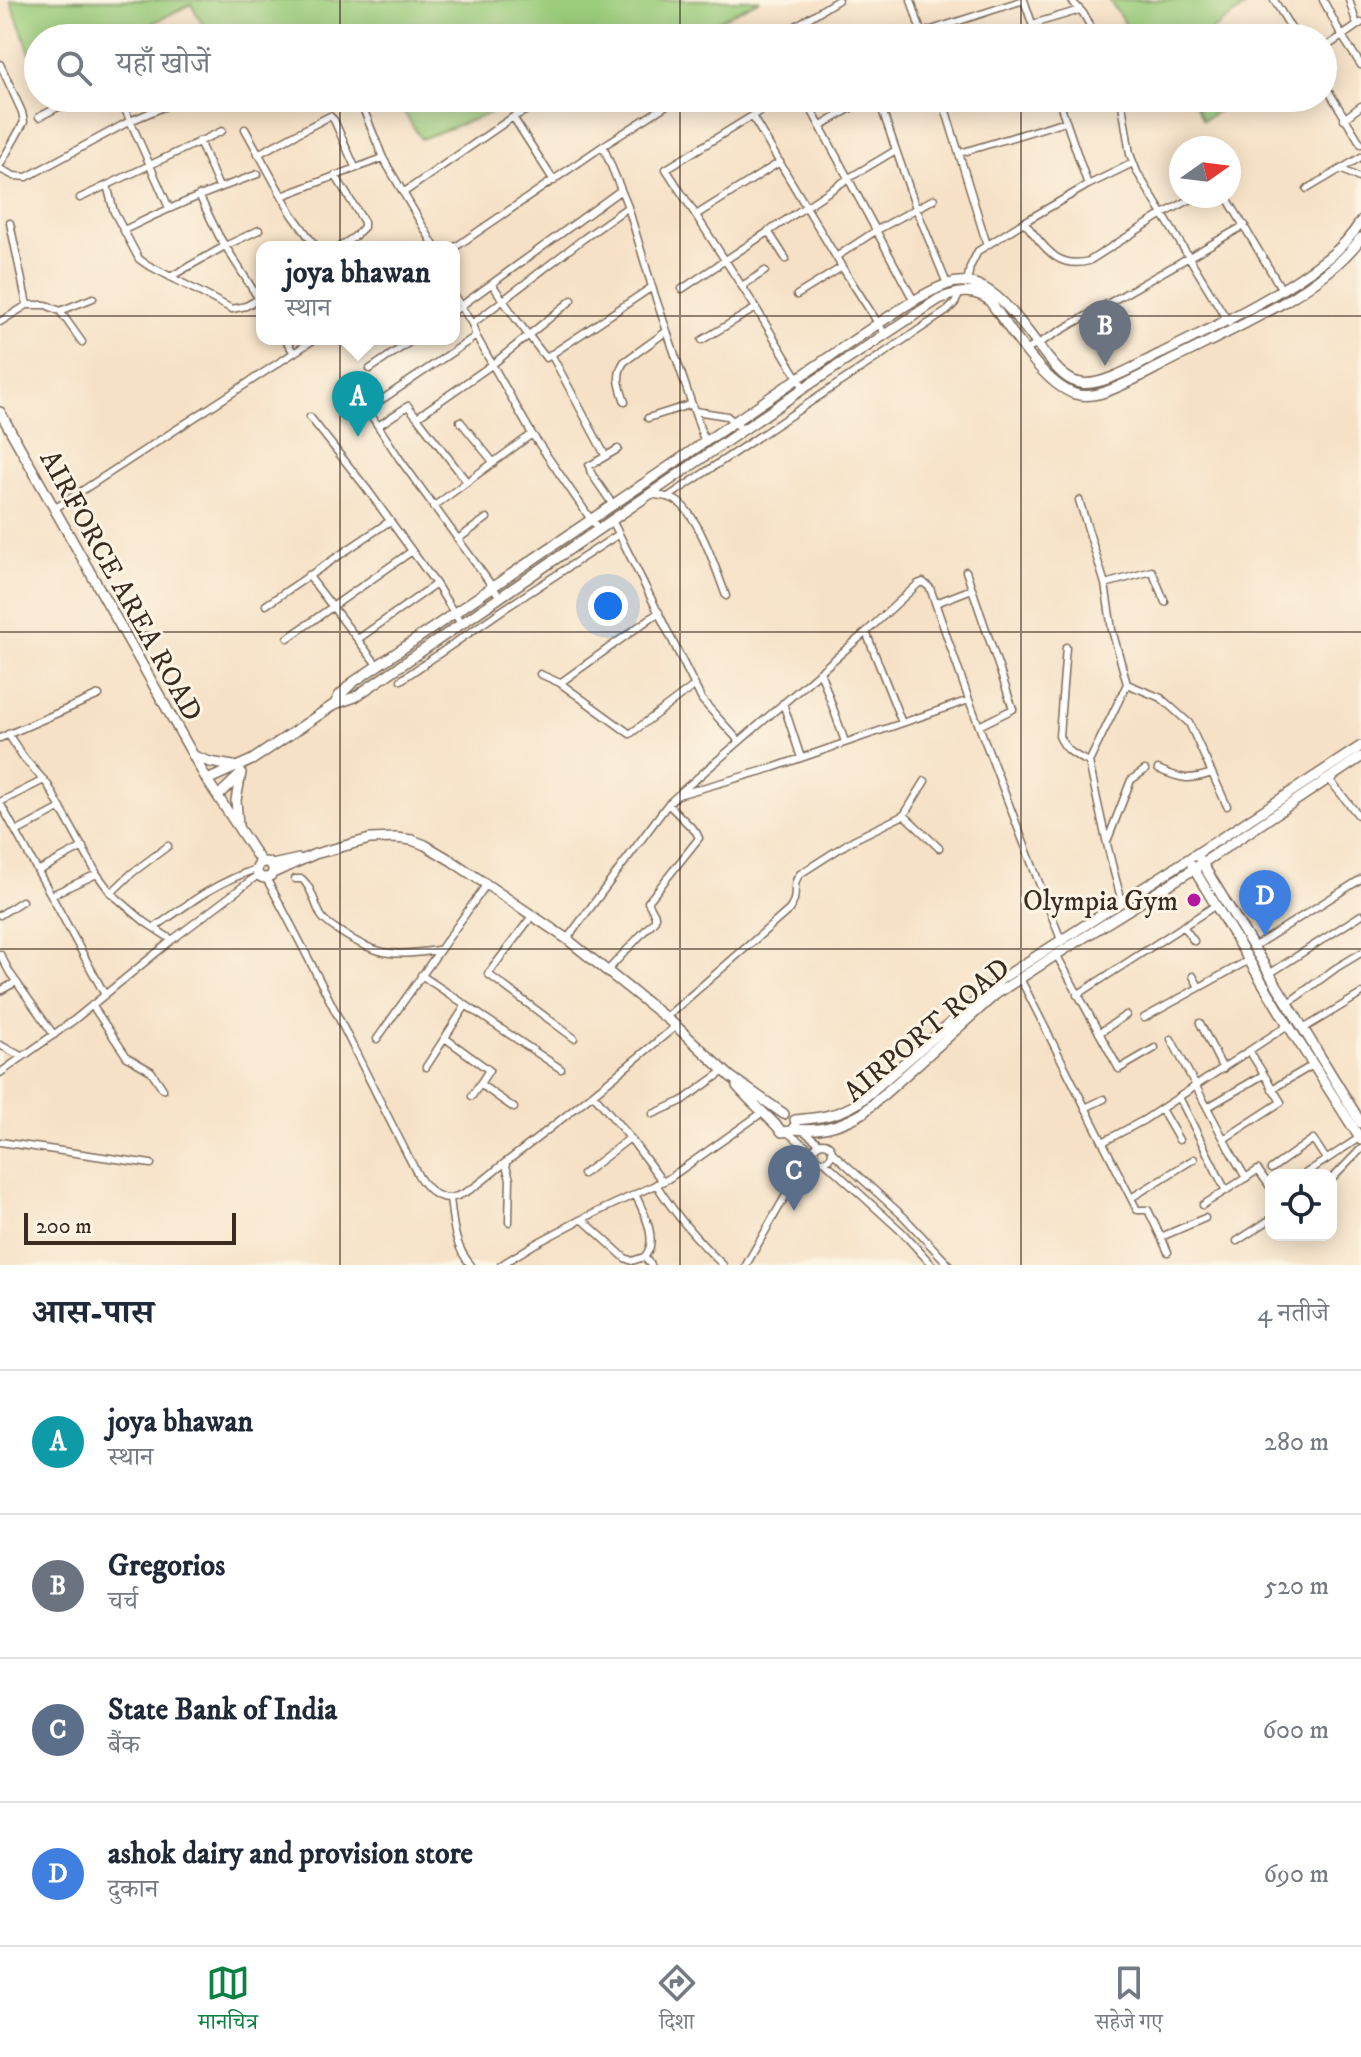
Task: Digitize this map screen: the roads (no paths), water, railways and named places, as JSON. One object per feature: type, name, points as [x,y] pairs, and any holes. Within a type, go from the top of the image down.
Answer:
[{"type":"street","points":[[799,24],[838,0]]},
{"type":"street","points":[[911,0],[918,24]]},
{"type":"street","points":[[956,24],[1024,0],[1033,24],[1080,10]]},
{"type":"street","points":[[1071,0],[1088,24]]},
{"type":"street","points":[[1274,0],[1289,24]]},
{"type":"street","points":[[1323,0],[1336,24]]},
{"type":"street","points":[[1337,39],[1359,24],[1349,0]]},
{"type":"street","points":[[1337,27],[1361,65]]},
{"type":"street","points":[[0,64],[24,122],[0,167],[14,176],[27,177],[152,112]]},
{"type":"street","points":[[1344,119],[1361,106]]},
{"type":"street","points":[[1337,107],[1361,144]]},
{"type":"street","points":[[39,117],[49,112]]},
{"type":"street","points":[[126,112],[169,208]]},
{"type":"street","points":[[365,112],[383,158],[431,241]]},
{"type":"street","points":[[403,193],[523,112]]},
{"type":"street","points":[[460,244],[656,112]]},
{"type":"street","points":[[758,112],[666,169],[801,384]]},
{"type":"street","points":[[813,112],[914,301]]},
{"type":"street","points":[[821,126],[844,112]]},
{"type":"street","points":[[883,112],[916,208],[947,284]]},
{"type":"street","points":[[947,112],[987,245]]},
{"type":"street","points":[[1063,112],[1088,185]]},
{"type":"street","points":[[1124,112],[1133,163],[1233,330]]},
{"type":"street","points":[[258,154],[330,116],[355,167]]},
{"type":"street","points":[[752,116],[885,334]]},
{"type":"street","points":[[513,117],[554,181]]},
{"type":"street","points":[[960,153],[1066,121]]},
{"type":"street","points":[[245,129],[282,196],[312,241]]},
{"type":"street","points":[[80,198],[222,131]]},
{"type":"street","points":[[199,141],[219,187]]},
{"type":"street","points":[[603,146],[628,207],[705,443]]},
{"type":"street","points":[[682,289],[896,150]]},
{"type":"street","points":[[1307,189],[1361,157]]},
{"type":"street","points":[[282,196],[383,158]]},
{"type":"street","points":[[696,215],[780,162]]},
{"type":"street","points":[[668,497],[947,311],[964,289],[978,251],[1088,185],[1133,163]]},
{"type":"street","points":[[1341,169],[1361,179]]},
{"type":"street","points":[[124,230],[199,195],[258,174]]},
{"type":"street","points":[[335,175],[364,222],[360,232],[347,241]]},
{"type":"street","points":[[107,185],[114,212],[139,259],[232,309],[256,302]]},
{"type":"street","points":[[595,525],[532,434],[461,306],[621,190]]},
{"type":"street","points":[[199,195],[225,246],[256,292]]},
{"type":"street","points":[[836,257],[934,199]]},
{"type":"street","points":[[472,324],[628,207]]},
{"type":"street","points":[[1024,222],[1051,254],[1062,262],[1072,264],[1089,261],[1174,208]]},
{"type":"street","points":[[1234,208],[1282,290]]},
{"type":"street","points":[[801,384],[861,350],[926,306],[964,289],[991,291],[1067,378],[1090,384],[1146,360],[1282,290],[1331,256],[1361,221]]},
{"type":"street","points":[[10,223],[27,305]]},
{"type":"street","points":[[1027,350],[1245,225]]},
{"type":"street","points":[[170,277],[259,230]]},
{"type":"street","points":[[768,231],[786,259]]},
{"type":"street","points":[[335,704],[352,683],[493,587],[595,525],[616,517],[801,384],[879,323],[947,284],[989,300],[1047,375],[1059,386],[1087,396],[1104,392],[1233,330],[1301,290],[1339,263],[1361,238]]},
{"type":"street","points":[[797,295],[842,267]]},
{"type":"street","points":[[742,286],[765,271]]},
{"type":"street","points":[[492,284],[546,358],[652,287]]},
{"type":"street","points":[[60,311],[93,298]]},
{"type":"street","points":[[417,417],[493,364],[572,300]]},
{"type":"street","points":[[0,322],[27,305],[46,305],[60,311],[82,342]]},
{"type":"street","points":[[702,340],[756,308]]},
{"type":"street","points":[[625,402],[618,380],[620,368],[667,331]]},
{"type":"street","points":[[368,409],[476,336]]},
{"type":"street","points":[[289,345],[294,353]]},
{"type":"street","points":[[54,509],[306,345]]},
{"type":"street","points":[[370,369],[405,345]]},
{"type":"street","points":[[861,350],[868,363]]},
{"type":"street","points":[[551,354],[605,455]]},
{"type":"street","points":[[350,383],[433,507],[493,587],[504,609]]},
{"type":"street","points":[[378,426],[408,406],[467,482]]},
{"type":"street","points":[[648,418],[693,408],[723,414],[739,426]]},
{"type":"street","name":"AIRFORCE AREA ROAD","points":[[0,412],[207,780],[264,870],[419,1177],[433,1193],[450,1198]]},
{"type":"street","points":[[310,417],[412,551],[461,624]]},
{"type":"street","points":[[460,421],[494,463]]},
{"type":"street","points":[[218,796],[238,770],[252,760],[335,704],[355,697],[499,598],[595,525],[614,505],[705,443],[739,426]]},
{"type":"street","points":[[433,507],[532,434]]},
{"type":"street","points":[[618,449],[592,463],[589,469],[614,505],[619,534],[702,700],[739,741]]},
{"type":"street","points":[[650,494],[668,497],[682,506],[699,531],[726,596]]},
{"type":"street","points":[[1079,500],[1105,584],[1112,630],[1127,684],[1089,762],[1122,901]]},
{"type":"street","points":[[458,539],[487,518]]},
{"type":"street","points":[[266,605],[390,521]]},
{"type":"street","points":[[401,680],[619,534]]},
{"type":"street","points":[[288,638],[412,551]]},
{"type":"street","points":[[966,571],[1013,709],[979,726]]},
{"type":"street","points":[[1105,584],[1152,571],[1165,602]]},
{"type":"street","points":[[308,575],[378,666]]},
{"type":"street","points":[[567,939],[668,804],[923,582],[936,603],[969,700],[1061,940]]},
{"type":"street","points":[[358,639],[436,584]]},
{"type":"street","points":[[936,603],[972,589]]},
{"type":"street","points":[[560,683],[659,612]]},
{"type":"street","points":[[866,632],[902,723]]},
{"type":"street","points":[[1066,647],[1059,736],[1063,745],[1074,755],[1089,762]]},
{"type":"street","points":[[820,671],[845,742]]},
{"type":"street","points":[[540,674],[560,683],[630,734],[695,685]]},
{"type":"street","points":[[1127,684],[1161,698],[1189,723],[1227,806]]},
{"type":"street","points":[[0,738],[99,695]]},
{"type":"street","points":[[678,795],[801,758],[969,700]]},
{"type":"street","points":[[783,703],[801,758]]},
{"type":"street","points":[[8,734],[44,780],[111,893],[172,940]]},
{"type":"street","name":"AIRPORT ROAD","points":[[795,1128],[837,1114],[858,1103],[1001,979],[1361,746]]},
{"type":"street","points":[[194,756],[238,770]]},
{"type":"street","name":"AIRPORT ROAD","points":[[795,1128],[832,1127],[863,1113],[996,994],[1198,866],[1361,757]]},
{"type":"street","points":[[1158,769],[1177,778],[1194,779],[1212,773]]},
{"type":"street","points":[[207,780],[238,770]]},
{"type":"street","points":[[238,770],[238,827]]},
{"type":"street","points":[[1107,839],[1131,780],[1145,770]]},
{"type":"street","points":[[1328,778],[1358,815]]},
{"type":"street","points":[[44,780],[0,802],[105,995]]},
{"type":"street","points":[[665,1018],[789,910],[796,897],[795,882],[800,874],[853,840],[904,815],[925,781]]},
{"type":"street","points":[[607,971],[655,920],[648,902],[699,838],[668,804]]},
{"type":"street","points":[[16,832],[61,808]]},
{"type":"street","points":[[904,815],[939,848]]},
{"type":"street","points":[[154,928],[202,893],[232,877],[370,839],[386,837],[425,845],[567,939],[676,1026],[777,1124],[779,1130],[795,1128],[820,1144],[826,1144],[904,1217],[949,1265]]},
{"type":"street","points":[[111,893],[168,846]]},
{"type":"street","points":[[38,871],[83,847]]},
{"type":"street","points":[[1193,857],[1216,905],[1360,1139],[1312,1169]]},
{"type":"street","points":[[1198,866],[1253,947],[1361,1123]]},
{"type":"street","points":[[0,1073],[54,1035],[264,870]]},
{"type":"street","points":[[51,895],[97,874]]},
{"type":"street","points":[[295,879],[307,883],[325,921],[357,943],[386,954],[438,950]]},
{"type":"street","points":[[1253,947],[1361,879]]},
{"type":"street","points":[[377,1039],[486,885]]},
{"type":"street","points":[[0,915],[22,901]]},
{"type":"street","points":[[1077,995],[1216,905]]},
{"type":"street","points":[[1269,974],[1361,915]]},
{"type":"street","points":[[532,916],[488,974],[574,1038]]},
{"type":"street","points":[[1183,926],[1194,941]]},
{"type":"street","points":[[1287,1004],[1361,953]]},
{"type":"street","points":[[0,954],[54,1035]]},
{"type":"street","points":[[1056,954],[1119,1069],[1155,1048]]},
{"type":"street","points":[[1144,1018],[1249,960]]},
{"type":"street","points":[[421,975],[561,1069]]},
{"type":"street","points":[[1193,976],[1199,987]]},
{"type":"street","points":[[1020,978],[1137,1210],[1148,1210],[1168,1252]]},
{"type":"street","points":[[0,991],[16,982]]},
{"type":"street","points":[[1303,1029],[1361,994]]},
{"type":"street","points":[[92,1005],[127,1057],[151,1071],[163,1089]]},
{"type":"street","points":[[426,1067],[466,1005]]},
{"type":"street","points":[[1099,1033],[1126,1015]]},
{"type":"street","points":[[1200,1023],[1223,1069]]},
{"type":"street","points":[[1103,1142],[1161,1109],[1288,1025]]},
{"type":"street","points":[[471,1265],[458,1245],[450,1198],[471,1188],[505,1163],[676,1026]]},
{"type":"street","points":[[445,1038],[489,1070],[472,1096]]},
{"type":"street","points":[[1171,1039],[1246,1178]]},
{"type":"street","points":[[0,1045],[23,1057]]},
{"type":"street","points":[[1224,1139],[1281,1102],[1250,1052]]},
{"type":"street","points":[[1272,1089],[1313,1065]]},
{"type":"street","points":[[653,1114],[727,1074]]},
{"type":"street","points":[[727,1074],[784,1114],[791,1115],[795,1128],[819,1158],[902,1232],[932,1265]]},
{"type":"street","points":[[1208,1107],[1263,1075]]},
{"type":"street","points":[[480,1084],[514,1108]]},
{"type":"street","points":[[593,1094],[630,1138],[672,1209],[698,1242],[723,1265]]},
{"type":"street","points":[[1179,1097],[1226,1191]]},
{"type":"street","points":[[1085,1108],[1104,1099]]},
{"type":"street","points":[[1161,1109],[1179,1140]]},
{"type":"street","points":[[501,1265],[582,1219],[659,1183],[763,1112]]},
{"type":"street","points":[[777,1124],[784,1114]]},
{"type":"street","points":[[583,1174],[630,1138]]},
{"type":"street","points":[[1271,1169],[1313,1139],[1326,1159]]},
{"type":"street","points":[[0,1142],[151,1164]]},
{"type":"street","points":[[819,1158],[815,1149],[820,1144]]},
{"type":"street","points":[[1337,1174],[1361,1149]]},
{"type":"street","points":[[746,1265],[794,1181],[819,1158],[830,1158],[832,1152]]},
{"type":"street","points":[[1131,1198],[1194,1159]]},
{"type":"street","points":[[505,1163],[510,1179],[509,1222]]},
{"type":"street","points":[[1203,1205],[1258,1170],[1265,1180]]},
{"type":"street","points":[[582,1219],[625,1258],[632,1261],[644,1257],[651,1244],[635,1194]]},
{"type":"street","points":[[1161,1237],[1205,1218]]},
{"type":"street","points":[[1237,1241],[1265,1223]]},
{"type":"street","points":[[644,1257],[651,1265]]},
{"type":"place","name":"Gregorios","points":[[1105,366]]},
{"type":"place","name":"joya bhawan","points":[[358,437]]},
{"type":"place","name":"Olympia Gym","points":[[1194,900]]},
{"type":"place","name":"ashok dairy and provision store","points":[[1265,936]]},
{"type":"place","name":"State Bank of India","points":[[794,1211]]}]
